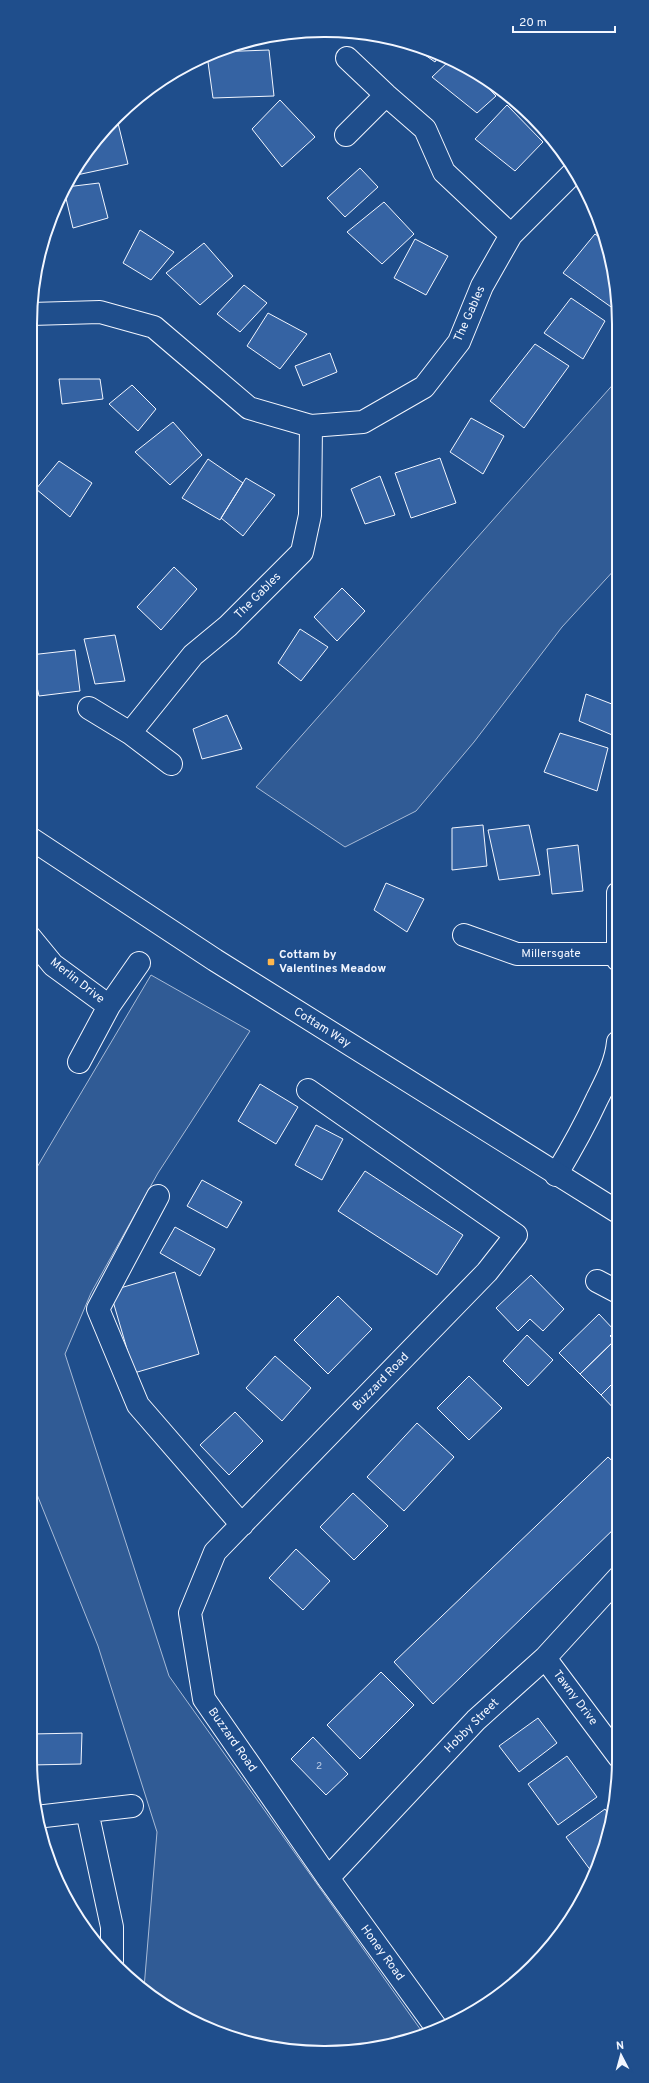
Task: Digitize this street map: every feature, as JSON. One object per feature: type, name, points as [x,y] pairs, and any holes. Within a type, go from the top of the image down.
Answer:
[{"type":"street","points":[[347,58],[425,129],[444,172],[511,235]]},
{"type":"street","points":[[346,135],[386,95]]},
{"type":"street","name":"The Gables","points":[[38,314],[100,312],[154,327],[249,408],[311,426],[364,422],[424,387],[459,342],[482,286],[511,235],[570,176]]},
{"type":"street","name":"The Gables","points":[[130,733],[193,655],[228,626],[302,552],[310,515],[311,426]]},
{"type":"street","points":[[89,708],[130,733],[171,764]]},
{"type":"street","name":"Cottam Way","points":[[37,843],[215,960],[556,1175],[612,1208]]},
{"type":"street","name":"Millersgate","points":[[464,935],[517,954],[612,954]]},
{"type":"street","name":"Merlin Drive","points":[[37,945],[53,965],[109,1006]]},
{"type":"street","name":"Merlin Drive","points":[[79,1062],[109,1006],[139,963]]},
{"type":"street","points":[[556,1175],[586,1123],[607,1080],[612,1065]]},
{"type":"street","name":"Buzzard Road","points":[[308,1090],[516,1236],[487,1272],[215,1552],[190,1613],[204,1699],[328,1878]]},
{"type":"street","points":[[158,1196],[98,1309],[138,1405],[242,1524]]},
{"type":"street","points":[[598,1281],[612,1289]]},
{"type":"street","name":"Hobby Street","points":[[328,1878],[476,1720],[545,1658],[612,1584]]},
{"type":"street","name":"Tawny Drive","points":[[545,1658],[612,1748]]},
{"type":"street","points":[[43,1816],[132,1806]]},
{"type":"street","points":[[87,1811],[112,1927],[112,1952]]},
{"type":"street","name":"Honey Road","points":[[328,1878],[434,2024]]},
{"type":"shaded area","points":[[612,386],[612,572],[562,627],[474,742],[416,811],[345,847],[256,787]]},
{"type":"shaded area","points":[[151,975],[250,1031],[158,1173],[91,1293],[65,1354],[169,1676],[421,2030],[362,2044],[324,2046],[287,2044],[250,2036],[214,2024],[165,1998],[144,1983],[157,1832],[98,1646],[37,1494],[37,1167]]},
{"type":"building","points":[[269,50],[274,96],[213,98],[208,62],[235,51]]},
{"type":"building","points":[[425,55],[436,60],[435,62]]},
{"type":"building","points":[[446,64],[484,85],[496,96],[477,113],[432,77]]},
{"type":"building","points":[[280,100],[315,137],[282,167],[252,129]]},
{"type":"building","points":[[507,105],[543,142],[515,171],[475,139]]},
{"type":"building","points":[[118,124],[128,164],[80,174],[96,149]]},
{"type":"building","points":[[360,168],[378,187],[345,217],[327,198]]},
{"type":"building","points":[[99,183],[108,218],[73,228],[66,199],[73,186]]},
{"type":"building","points":[[384,202],[414,234],[382,264],[347,232]]},
{"type":"building","points":[[140,230],[174,252],[151,280],[123,263]]},
{"type":"building","points":[[595,234],[598,236],[606,268],[610,287],[611,307],[563,273]]},
{"type":"building","points":[[415,239],[448,256],[426,295],[394,278]]},
{"type":"building","points":[[204,243],[233,276],[200,305],[166,273]]},
{"type":"building","points":[[244,285],[267,303],[240,332],[217,314]]},
{"type":"building","points":[[571,298],[605,321],[583,359],[544,333]]},
{"type":"building","points":[[268,313],[307,334],[280,369],[247,346]]},
{"type":"building","points":[[535,344],[569,366],[524,428],[490,401]]},
{"type":"building","points":[[330,353],[337,372],[303,386],[295,366]]},
{"type":"building","points":[[59,379],[100,379],[103,399],[62,404]]},
{"type":"building","points":[[132,385],[156,409],[138,431],[109,404]]},
{"type":"building","points":[[471,418],[504,436],[483,474],[450,452]]},
{"type":"building","points":[[173,422],[202,455],[170,485],[135,452]]},
{"type":"building","points":[[440,458],[456,503],[411,518],[395,473]]},
{"type":"building","points":[[208,459],[243,483],[220,520],[182,498]]},
{"type":"building","points":[[59,461],[92,483],[70,517],[37,490],[37,488]]},
{"type":"building","points":[[380,476],[395,515],[365,524],[351,489]]},
{"type":"building","points":[[246,478],[275,495],[243,536],[221,518]]},
{"type":"building","points":[[174,567],[197,589],[161,630],[137,607]]},
{"type":"building","points":[[342,588],[365,611],[337,641],[314,617]]},
{"type":"building","points":[[300,629],[328,647],[301,681],[278,663]]},
{"type":"building","points":[[115,635],[125,681],[95,684],[84,639]]},
{"type":"building","points":[[75,650],[80,691],[39,696],[37,687],[37,654]]},
{"type":"building","points":[[586,694],[612,704],[612,735],[579,721]]},
{"type":"building","points":[[227,715],[242,749],[202,759],[193,729]]},
{"type":"building","points":[[560,733],[608,748],[597,791],[544,772]]},
{"type":"building","points":[[483,825],[487,866],[452,870],[452,828]]},
{"type":"building","points":[[529,825],[540,875],[499,880],[488,830]]},
{"type":"building","points":[[578,845],[583,891],[552,894],[547,849]]},
{"type":"building","points":[[386,883],[424,899],[407,932],[374,910]]},
{"type":"building","points":[[260,1084],[298,1107],[276,1144],[238,1121]]},
{"type":"building","points":[[316,1125],[343,1139],[322,1180],[295,1165]]},
{"type":"building","points":[[365,1171],[463,1235],[437,1275],[338,1211]]},
{"type":"building","points":[[202,1180],[242,1202],[227,1228],[187,1206]]},
{"type":"building","points":[[175,1227],[215,1249],[200,1276],[160,1253]]},
{"type":"building","points":[[175,1272],[199,1354],[134,1373],[110,1291]]},
{"type":"building","points":[[531,1275],[564,1309],[543,1331],[530,1319],[518,1331],[496,1308]]},
{"type":"building","points":[[338,1296],[372,1329],[328,1374],[294,1340]]},
{"type":"building","points":[[599,1314],[612,1328],[612,1334],[610,1336],[612,1338],[612,1343],[580,1374],[559,1353]]},
{"type":"building","points":[[527,1335],[553,1360],[528,1386],[503,1361]]},
{"type":"building","points":[[612,1343],[612,1384],[601,1395],[580,1374]]},
{"type":"building","points":[[275,1356],[311,1388],[282,1421],[246,1388]]},
{"type":"building","points":[[469,1376],[502,1408],[469,1440],[437,1408]]},
{"type":"building","points":[[612,1384],[612,1407],[601,1395]]},
{"type":"building","points":[[235,1412],[263,1441],[229,1475],[200,1445]]},
{"type":"building","points":[[417,1423],[454,1457],[404,1511],[367,1477]]},
{"type":"building","points":[[608,1457],[612,1461],[612,1531],[433,1704],[394,1662]]},
{"type":"building","points":[[353,1493],[388,1526],[354,1560],[320,1527]]},
{"type":"building","points":[[296,1549],[330,1581],[303,1610],[269,1578]]},
{"type":"building","points":[[381,1672],[414,1705],[360,1759],[327,1725]]},
{"type":"building","points":[[538,1718],[557,1743],[519,1772],[499,1746]]},
{"type":"building","points":[[82,1733],[81,1764],[37,1765],[37,1734]]},
{"type":"building","points":[[313,1737],[348,1774],[326,1795],[291,1759]]},
{"type":"building","points":[[567,1756],[597,1797],[558,1825],[528,1784]]},
{"type":"building","points":[[605,1809],[607,1811],[597,1851],[590,1869],[566,1837]]},
{"type":"place","name":"Cottam by Valentines Meadow","points":[[271,962]]}]
